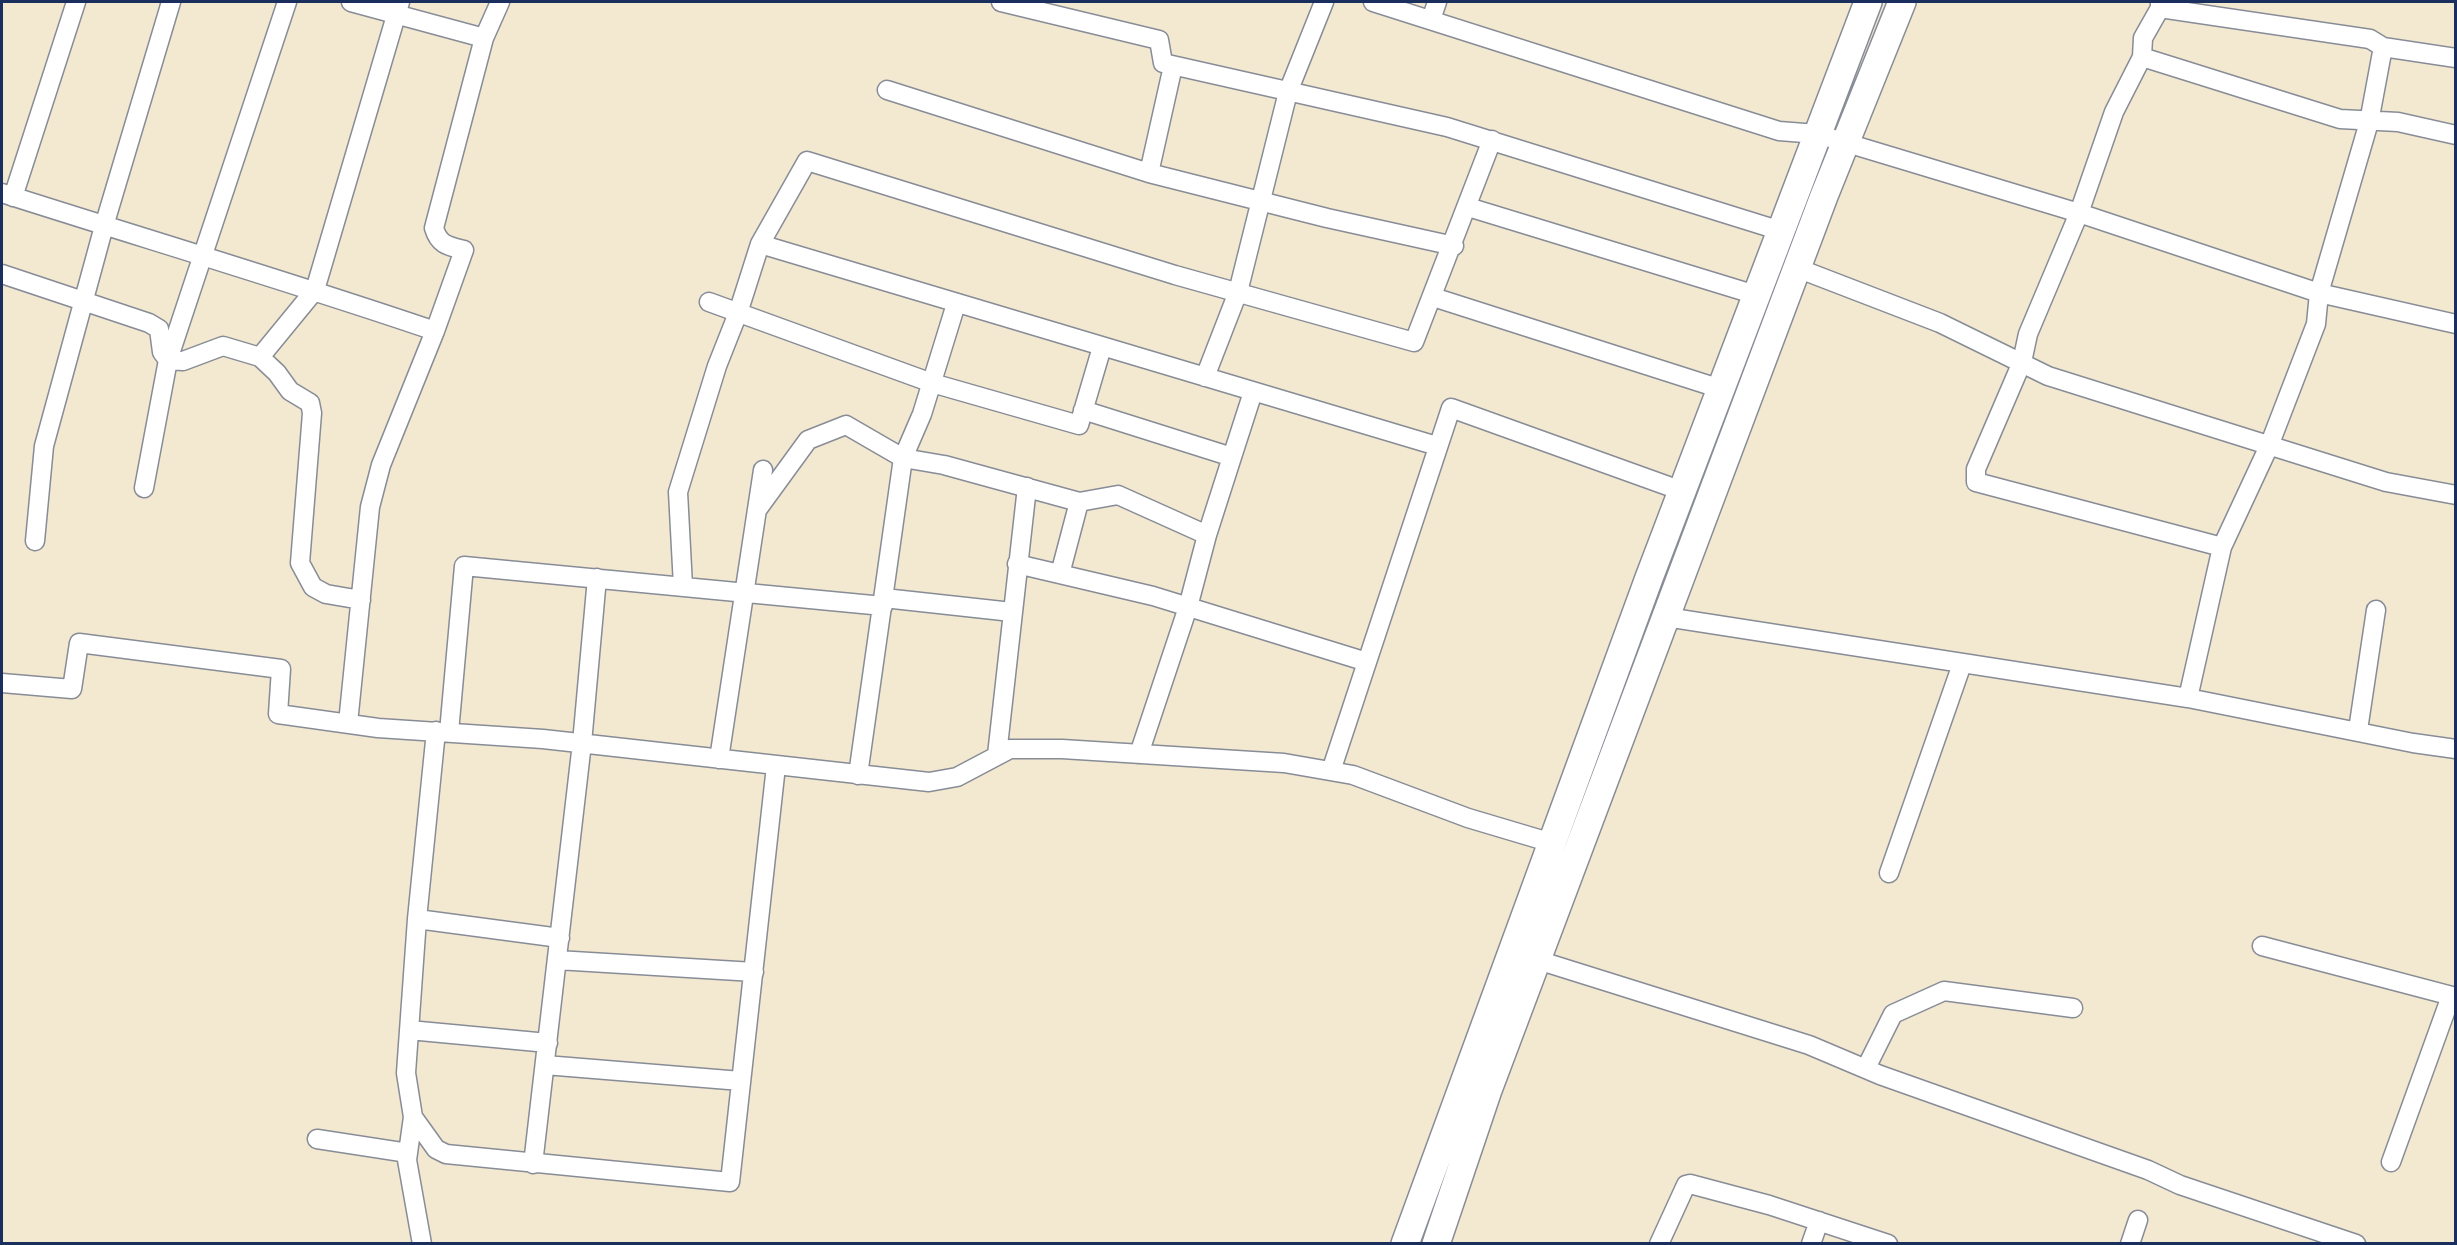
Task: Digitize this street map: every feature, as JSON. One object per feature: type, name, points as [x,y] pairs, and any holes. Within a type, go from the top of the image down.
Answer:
[{"type":"main road","points":[[1405,1244],[1682,491],[1868,2]]},
{"type":"main road","points":[[1436,1244],[1488,1090],[1797,268],[1902,2]]},
{"type":"street","points":[[76,2],[7,195],[315,290],[435,331]]},
{"type":"street","points":[[35,541],[44,446],[104,226],[171,2]]},
{"type":"street","points":[[144,488],[168,360],[287,2]]},
{"type":"street","points":[[351,2],[399,8],[484,38]]},
{"type":"street","points":[[348,723],[370,507],[381,465],[435,331],[464,250],[444,245],[437,238],[434,228],[484,38],[500,2]]},
{"type":"street","points":[[1000,2],[1159,40],[1163,63],[1173,66],[1447,127],[1781,231]]},
{"type":"street","points":[[1205,377],[1238,292],[1288,92],[1324,2]]},
{"type":"street","points":[[1373,2],[1779,131],[1817,134],[2079,213],[2319,293],[2456,324]]},
{"type":"street","points":[[1431,20],[1437,2]]},
{"type":"street","points":[[2222,547],[1976,482],[1977,469],[2022,362],[2028,334],[2079,213],[2114,112],[2142,57],[2143,38],[2160,5],[2370,39],[2383,47],[2456,58]]},
{"type":"street","points":[[260,357],[315,290],[399,8]]},
{"type":"street","points":[[2188,698],[2222,547],[2269,446],[2316,324],[2319,293],[2369,122],[2383,47]]},
{"type":"street","points":[[2142,57],[2340,119],[2398,122],[2456,135]]},
{"type":"street","points":[[1149,173],[1173,66]]},
{"type":"street","points":[[887,90],[1149,173],[1454,246]]},
{"type":"street","points":[[683,586],[678,492],[717,366],[738,313],[760,244],[807,161],[1238,292],[1414,342],[1454,246],[1492,140]]},
{"type":"street","points":[[1468,207],[1756,295]]},
{"type":"street","points":[[760,244],[1437,446]]},
{"type":"street","points":[[1797,268],[1940,323],[2048,376],[2386,482],[2456,495]]},
{"type":"street","points":[[2,274],[159,329],[162,352],[168,360],[183,361],[222,346],[260,357],[277,373],[290,391],[310,403],[312,413],[300,564],[313,587],[326,594],[361,600]]},
{"type":"street","points":[[1433,297],[1721,389]]},
{"type":"street","points":[[709,302],[932,383],[1079,425],[1102,347]]},
{"type":"street","points":[[858,775],[903,458],[932,383],[956,304]]},
{"type":"street","points":[[1139,754],[1188,607],[1207,535],[1253,392]]},
{"type":"street","points":[[1331,771],[1451,408],[1682,491]]},
{"type":"street","points":[[1083,410],[1232,457]]},
{"type":"street","points":[[757,510],[807,440],[846,425],[903,458],[1027,487],[1079,502],[1118,495],[1207,535]]},
{"type":"street","points":[[719,759],[763,470]]},
{"type":"street","points":[[997,755],[1027,487]]},
{"type":"street","points":[[1060,574],[1079,502]]},
{"type":"street","points":[[1017,564],[1188,607],[1367,662]]},
{"type":"street","points":[[422,1244],[407,1160],[413,1117],[406,1072],[417,919],[465,566],[744,592],[1012,612]]},
{"type":"street","points":[[533,1164],[582,743],[597,578]]},
{"type":"street","points":[[2358,730],[2376,609]]},
{"type":"street","points":[[1666,617],[2188,698],[2358,730],[2413,744],[2456,749]]},
{"type":"street","points":[[2,683],[72,689],[79,643],[281,669],[278,714],[442,732],[582,743],[858,775],[929,782],[957,777],[1010,749],[1284,763],[1353,775],[1468,818],[1552,843]]},
{"type":"street","points":[[1889,873],[1962,664]]},
{"type":"street","points":[[413,1117],[436,1149],[446,1154],[730,1182],[776,766]]},
{"type":"street","points":[[417,919],[560,938]]},
{"type":"street","points":[[2262,946],[2453,996],[2391,1162]]},
{"type":"street","points":[[1512,952],[1809,1045],[1866,1068],[2148,1170],[2180,1185],[2356,1244]]},
{"type":"street","points":[[557,960],[754,972]]},
{"type":"street","points":[[1866,1068],[1893,1014],[1944,991],[2073,1008]]},
{"type":"street","points":[[409,1030],[548,1043]]},
{"type":"street","points":[[545,1065],[741,1081]]},
{"type":"street","points":[[316,1139],[408,1153]]},
{"type":"street","points":[[1659,1244],[1686,1185],[1690,1184],[1819,1221],[1888,1244]]},
{"type":"street","points":[[2130,1244],[2138,1220]]},
{"type":"street","points":[[1810,1244],[1819,1221]]}]
